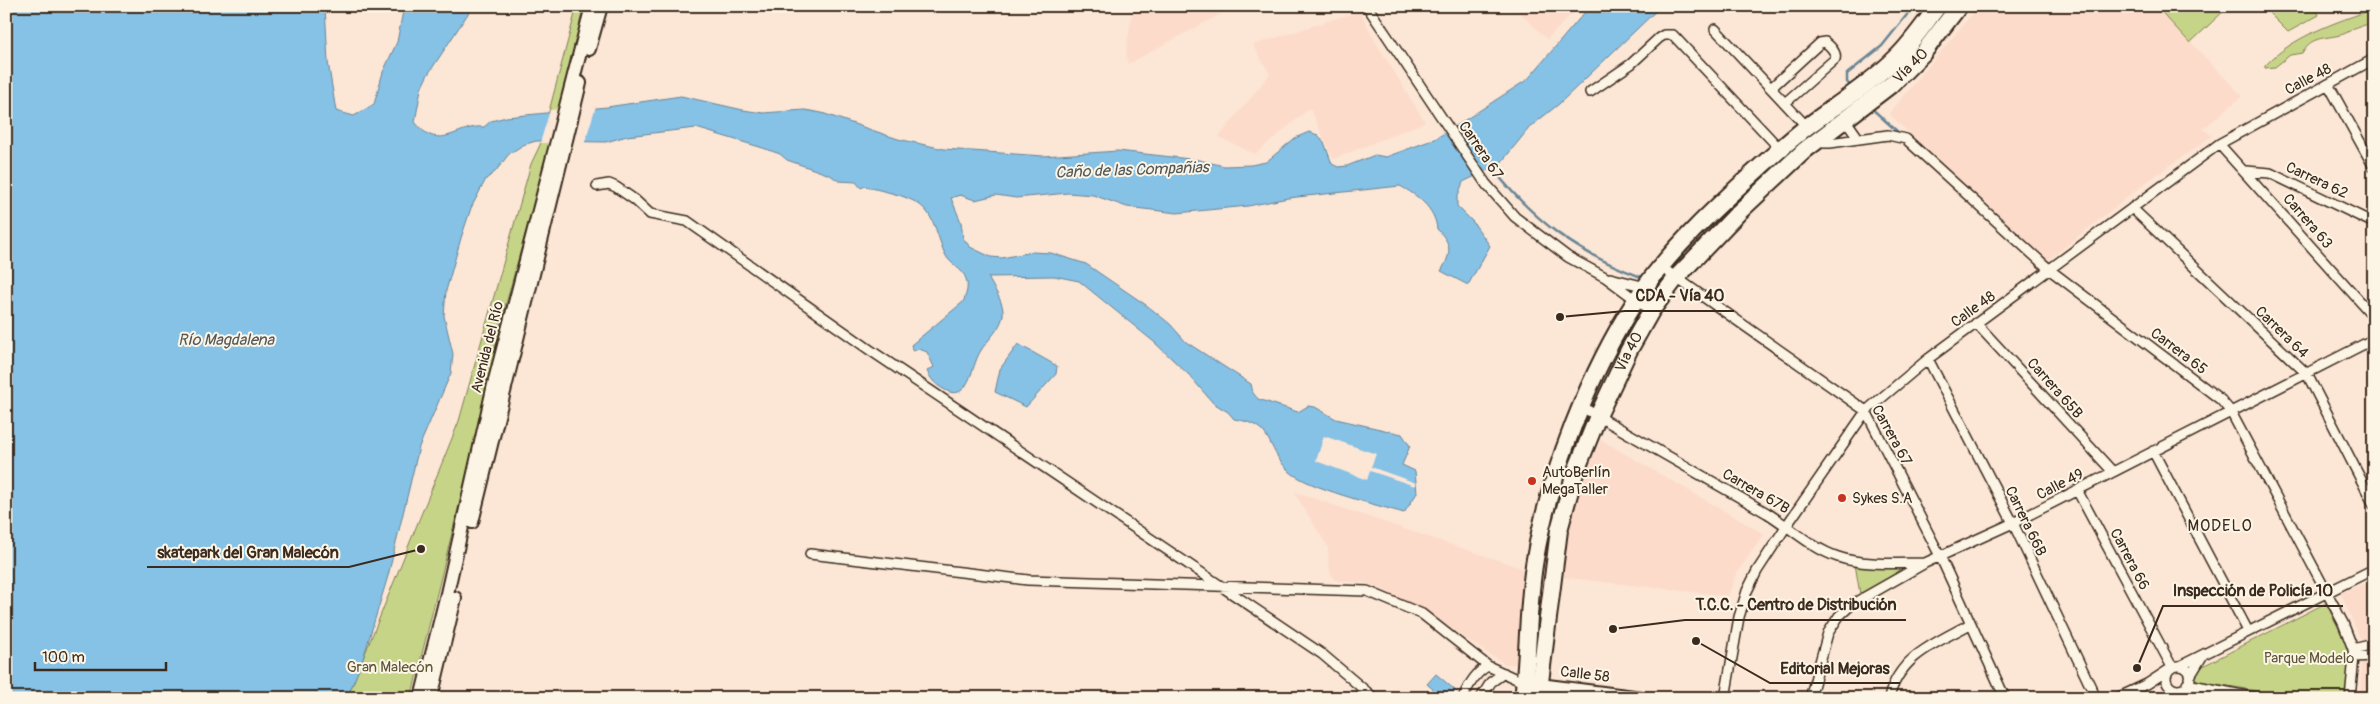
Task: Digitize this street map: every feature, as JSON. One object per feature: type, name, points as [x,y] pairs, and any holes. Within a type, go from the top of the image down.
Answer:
[{"type":"highway","name":"Vía 40","points":[[1531,692],[1559,530],[1574,476],[1598,416],[1629,350],[1651,311],[1676,278],[1739,212],[1873,88],[1938,6]]},
{"type":"highway","name":"Vía 40","points":[[1873,88],[1893,83],[1923,53],[1959,6]]},
{"type":"highway","name":"Vía 40","points":[[1531,692],[1535,557],[1553,487],[1582,407],[1608,348],[1641,293],[1661,267],[1726,198],[1807,127],[1843,114]]},
{"type":"main road","name":"Avenida del Río","points":[[421,698],[448,590],[495,380],[558,150],[592,6]]},
{"type":"main road","name":"Avenida del Río","points":[[573,92],[601,6]]},
{"type":"main road","name":"Avenida del Río","points":[[431,698],[558,150]]},
{"type":"main road","name":"Calle 58","points":[[1531,692],[1560,698]]},
{"type":"main road","name":"Calle 58","points":[[1531,692],[1642,698]]},
{"type":"street","name":"Carrera 67","points":[[1366,6],[1486,184],[1515,217],[1568,257],[1605,277],[1641,293],[1651,311]]},
{"type":"street","points":[[1715,29],[1818,139]]},
{"type":"street","points":[[1590,92],[1631,64],[1659,38],[1664,35],[1673,35],[1780,149]]},
{"type":"street","points":[[1771,88],[1820,43],[1825,42],[1828,44],[1834,51],[1835,59],[1785,103]]},
{"type":"street","name":"Calle 48","points":[[1725,698],[1739,617],[1747,591],[1757,571],[1787,525],[1866,411],[1928,358],[2219,144],[2374,59]]},
{"type":"street","points":[[2328,84],[2374,167]]},
{"type":"street","points":[[1843,114],[1859,139]]},
{"type":"street","name":"Carrera 65","points":[[1818,139],[1830,143],[1888,135],[1906,139],[2050,270],[2221,400],[2231,412],[2327,593],[2354,653]]},
{"type":"street","name":"Carrera 63","points":[[2219,144],[2246,171],[2374,317]]},
{"type":"street","name":"Carrera 62","points":[[2246,171],[2270,173],[2374,223]]},
{"type":"street","points":[[597,186],[609,184],[616,186],[650,214],[687,221],[870,350],[1327,658],[1374,698]]},
{"type":"street","name":"Carrera 64","points":[[2132,208],[2306,374],[2374,505]]},
{"type":"street","name":"Carrera 67","points":[[1661,267],[1866,411],[1940,556],[2005,698]]},
{"type":"street","name":"Carrera 67","points":[[1605,277],[1641,293]]},
{"type":"street","name":"Carrera 65B","points":[[1976,322],[2113,472]]},
{"type":"street","name":"Calle 49","points":[[1810,698],[1828,633],[1839,616],[1851,605],[1925,563],[2013,523],[2374,339]]},
{"type":"street","name":"Carrera 66B","points":[[1928,358],[2013,523],[2096,698]]},
{"type":"street","name":"Carrera 67B","points":[[1582,407],[1787,525],[1804,539],[1842,558],[1925,563]]},
{"type":"street","points":[[2154,451],[2248,631]]},
{"type":"street","name":"Carrera 66","points":[[2077,490],[2174,667],[2186,669],[2187,683]]},
{"type":"street","points":[[810,554],[1028,580],[1367,591],[1422,614],[1488,666],[1504,673],[1531,692]]},
{"type":"street","points":[[2117,698],[2147,684],[2174,667],[2203,655],[2374,569]]},
{"type":"street","points":[[1889,698],[1892,686],[1902,667],[1919,652],[1970,624]]},
{"type":"street","points":[[2354,653],[2374,644]]},
{"type":"street","points":[[2354,653],[2374,656]]},
{"type":"street","points":[[2350,698],[2354,653]]},
{"type":"street","points":[[2181,698],[2203,655]]},
{"type":"street","points":[[1463,698],[1473,680],[1482,669],[1488,666]]},
{"type":"street","points":[[2174,667],[2166,678],[2174,691]]},
{"type":"street","points":[[1481,698],[1494,679],[1504,673]]},
{"type":"street","points":[[2147,684],[2174,691],[2187,683],[2257,698]]},
{"type":"shaded area","points":[[1133,6],[1235,6],[1128,64],[1126,54]]},
{"type":"shaded area","points":[[1513,6],[1579,6],[1547,39]]},
{"type":"shaded area","points":[[1979,6],[2156,6],[2242,96],[2203,129],[2212,136],[2145,183],[2047,261],[1889,114]]},
{"type":"shaded area","points":[[1360,11],[1375,41],[1425,122],[1333,159],[1310,108],[1255,154],[1219,137],[1270,74],[1253,45]]},
{"type":"shaded area","points":[[1601,440],[1764,534],[1736,574],[1728,596],[1560,577],[1566,535],[1580,483]]},
{"type":"shaded area","points":[[1294,492],[1527,570],[1518,664],[1505,664],[1424,612],[1385,591],[1365,583],[1334,580],[1329,567],[1328,547]]},
{"type":"shaded area","points":[[2374,580],[2374,641],[2363,645],[2341,593]]},
{"type":"shaded area","points":[[2362,659],[2374,659],[2374,698],[2360,698]]},
{"type":"green space","name":"Gran Malecón","points":[[577,6],[588,6],[501,322],[485,400],[411,698],[347,698],[459,421],[531,164],[540,145]]},
{"type":"green space","points":[[2156,6],[2229,6],[2190,43]]},
{"type":"green space","points":[[2276,6],[2289,6],[2293,10],[2297,6],[2315,6],[2319,15],[2288,32],[2269,13]]},
{"type":"green space","points":[[2374,9],[2374,21],[2367,25],[2356,27],[2343,34],[2314,41],[2302,53],[2290,55],[2275,67],[2265,68],[2276,56],[2301,39],[2330,25]]},
{"type":"green space","points":[[1855,564],[1899,567],[1901,573],[1860,594]]},
{"type":"green space","name":"Parque Modelo","points":[[2326,603],[2349,649],[2350,659],[2345,698],[2299,698],[2199,681],[2194,677],[2197,669]]},
{"type":"water","name":"Río Magdalena","points":[[6,6],[325,6],[328,62],[336,111],[354,116],[374,104],[383,72],[397,42],[404,6],[473,6],[427,76],[421,89],[415,122],[432,136],[441,137],[466,129],[484,127],[491,121],[506,117],[607,107],[681,96],[763,113],[805,110],[822,113],[898,139],[944,149],[1043,156],[1118,151],[1199,160],[1224,166],[1251,165],[1266,162],[1295,138],[1309,132],[1318,135],[1324,142],[1332,164],[1338,167],[1347,166],[1375,155],[1386,157],[1435,139],[1459,124],[1528,79],[1590,6],[1661,6],[1559,104],[1530,127],[1500,164],[1463,182],[1457,198],[1457,206],[1473,222],[1490,246],[1468,285],[1441,271],[1449,254],[1448,244],[1437,229],[1436,221],[1429,209],[1419,198],[1400,186],[1288,198],[1248,206],[1177,213],[1127,207],[1093,195],[1068,193],[1016,198],[996,195],[975,200],[960,195],[951,198],[961,222],[963,238],[970,247],[991,257],[1002,258],[1032,252],[1051,253],[1086,264],[1149,307],[1170,324],[1186,342],[1251,384],[1253,393],[1258,399],[1298,412],[1308,406],[1315,407],[1336,419],[1402,434],[1410,446],[1402,465],[1415,471],[1417,493],[1404,513],[1326,490],[1311,484],[1289,471],[1281,462],[1268,438],[1257,426],[1234,419],[1228,412],[1213,403],[1189,375],[1154,342],[1079,281],[1054,276],[988,277],[1002,306],[1003,316],[996,330],[980,352],[964,388],[959,392],[953,393],[945,390],[932,380],[927,371],[934,367],[927,352],[919,349],[913,351],[911,345],[963,302],[967,291],[967,282],[962,272],[946,256],[936,229],[925,209],[908,198],[865,186],[861,188],[856,182],[839,181],[830,175],[787,160],[780,154],[696,128],[627,136],[606,142],[536,141],[523,145],[509,154],[495,172],[486,179],[471,208],[446,291],[444,316],[453,354],[451,373],[419,447],[388,576],[362,662],[347,698],[6,698]]},
{"type":"water","points":[[1018,344],[1057,366],[1056,374],[1026,407],[995,392],[1000,369]]},
{"type":"water","points":[[1436,674],[1455,690],[1449,698],[1443,698],[1427,684]]},
{"type":"pier","points":[[596,106],[584,145],[574,143],[540,143],[550,110]]},
{"type":"pier","points":[[1324,436],[1376,454],[1371,467],[1416,483],[1415,486],[1370,471],[1367,480],[1316,461]]},
{"type":"waterway","points":[[1852,88],[1847,82],[1847,74],[1882,46],[1914,6]]},
{"type":"waterway","points":[[1870,107],[1899,133]]},
{"type":"waterway","points":[[1493,169],[1525,205],[1559,234],[1597,257],[1641,277]]},
{"type":"place","name":"CDA - Vía 40","points":[[1560,317]]},
{"type":"place","name":"AutoBerlín MegaTaller","points":[[1532,481]]},
{"type":"place","name":"Sykes S.A","points":[[1842,498]]},
{"type":"place","name":"skatepark del Gran Malecón","points":[[421,549]]},
{"type":"place","name":"T.C.C. - Centro de Distribución","points":[[1613,629]]},
{"type":"place","name":"Editorial Mejoras","points":[[1696,641]]},
{"type":"place","name":"Inspección de Policía 10","points":[[2137,668]]},
{"type":"district","name":"MODELO","points":[[2220,525]]},
{"type":"water label","name":"Caño de las Compañias","points":[[1132,169]]}]
